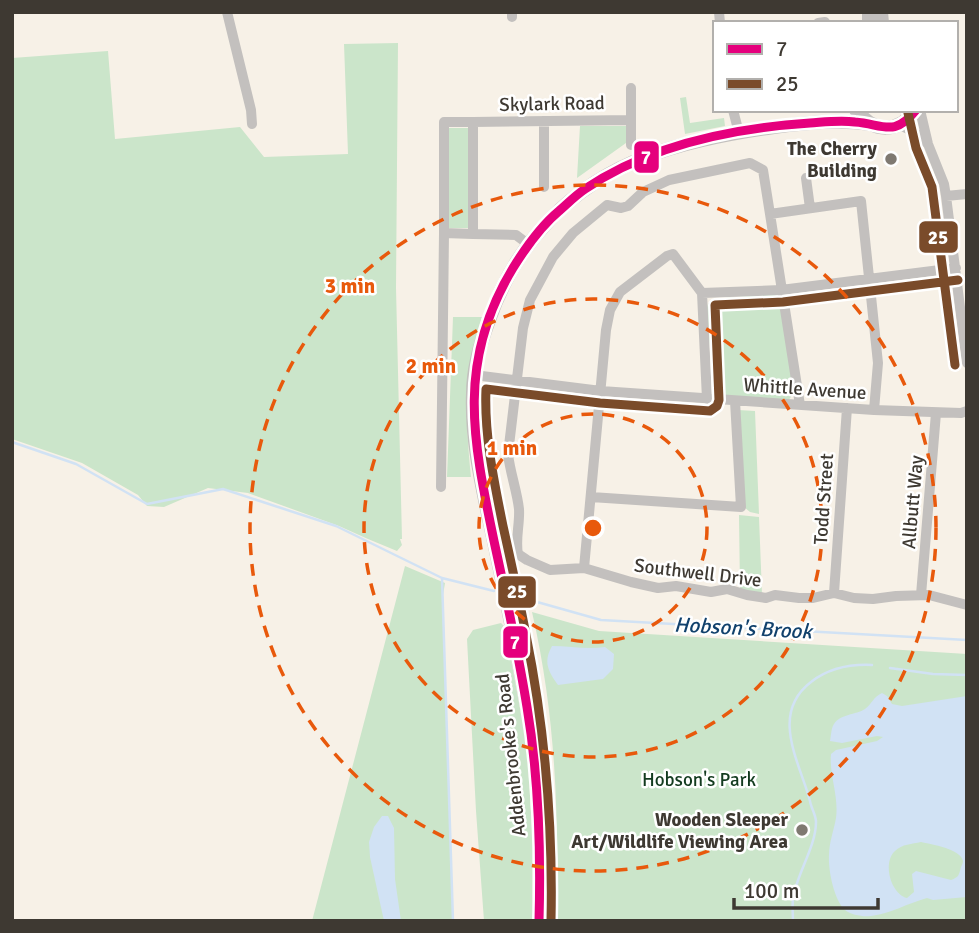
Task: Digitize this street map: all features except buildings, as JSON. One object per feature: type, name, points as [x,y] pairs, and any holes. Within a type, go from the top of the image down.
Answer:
[{"type":"street","points":[[228,12],[252,124]]},
{"type":"street","name":"Skylark Road","points":[[631,88],[631,145]]},
{"type":"street","points":[[734,112],[739,133]]},
{"type":"street","name":"Addenbrooke's Road","points":[[808,123],[827,112]]},
{"type":"street","points":[[857,112],[870,124]]},
{"type":"street","points":[[900,125],[916,112]]},
{"type":"street","points":[[919,112],[944,184],[967,362]]},
{"type":"street","name":"Skylark Road","points":[[444,233],[444,122],[631,120]]},
{"type":"street","points":[[544,121],[544,187]]},
{"type":"street","name":"Addenbrooke's Road","points":[[539,921],[540,858],[532,745],[517,652],[475,443],[474,375],[477,355],[491,312],[528,244],[557,212],[581,191],[630,163],[695,142],[808,123],[854,121],[883,128],[900,125]]},
{"type":"street","points":[[473,122],[473,234]]},
{"type":"street","points":[[900,125],[928,144]]},
{"type":"street","points":[[517,380],[523,328],[530,300],[553,257],[573,233],[607,205],[621,208],[628,206],[643,192],[668,180],[750,163],[763,170],[800,405]]},
{"type":"street","points":[[806,178],[810,208]]},
{"type":"street","points":[[946,196],[967,194]]},
{"type":"street","points":[[770,214],[861,201],[878,363],[874,410]]},
{"type":"street","points":[[441,487],[444,233],[516,235],[528,244]]},
{"type":"street","points":[[584,568],[610,310],[620,292],[673,254],[702,293],[707,399]]},
{"type":"street","points":[[702,293],[781,290],[956,268]]},
{"type":"street","name":"Whittle Avenue","points":[[474,375],[601,391],[707,399],[874,410],[967,411]]},
{"type":"street","name":"Southwell Drive","points":[[517,380],[508,454],[519,510],[516,544],[518,554],[527,560],[550,570],[584,568],[657,588],[676,586],[711,592],[727,589],[766,598],[775,595],[813,598],[834,593],[873,599],[929,595],[967,605]]},
{"type":"street","points":[[591,497],[741,507],[735,401]]},
{"type":"street","name":"Todd Street","points":[[834,593],[847,408]]},
{"type":"street","name":"Allbutt Way","points":[[921,595],[936,412]]},
{"type":"green space","points":[[398,43],[396,288],[402,545],[397,551],[339,526],[248,493],[208,488],[164,507],[147,506],[138,495],[82,463],[12,439],[12,58],[108,51],[115,139],[240,127],[264,157],[348,154],[344,44]]},
{"type":"green space","points":[[686,97],[690,123],[724,118],[725,126],[685,134],[680,98]]},
{"type":"green space","points":[[580,126],[626,126],[626,143],[577,178]]},
{"type":"green space","points":[[447,128],[470,128],[470,228],[447,228]]},
{"type":"green space","points":[[772,294],[780,297],[795,391],[788,401],[720,396],[715,392],[706,311],[708,304],[713,299]]},
{"type":"green space","points":[[453,317],[482,317],[469,377],[468,435],[471,477],[447,477]]},
{"type":"green space","points":[[738,410],[755,411],[759,514],[744,507]]},
{"type":"green space","points":[[739,515],[759,517],[762,594],[740,590]]},
{"type":"green space","points":[[405,566],[445,583],[443,595],[453,921],[312,921]]},
{"type":"green space","name":"Hobson's Park","points":[[532,612],[599,631],[967,654],[967,921],[556,921],[554,766],[546,690]]},
{"type":"green space","points":[[501,623],[505,627],[527,746],[533,845],[532,921],[484,921],[467,639],[473,630]]},
{"type":"water","points":[[552,646],[605,647],[614,654],[613,669],[603,679],[558,685],[548,666]]},
{"type":"water","points":[[882,693],[892,704],[902,706],[967,696],[967,897],[933,900],[927,898],[885,913],[864,916],[845,910],[835,892],[831,876],[829,850],[837,810],[831,754],[836,750],[877,741],[883,737],[842,743],[830,741],[832,728],[837,721],[865,709]],"holes":[[[921,842],[957,853],[963,861],[957,877],[951,880],[916,871],[912,874],[914,892],[907,898],[893,885],[889,863],[891,856],[898,849]]]},
{"type":"water","points":[[382,816],[388,816],[394,828],[395,879],[401,921],[384,921],[370,857],[369,842],[374,827]]},
{"type":"waterway","points":[[12,442],[76,464],[147,504],[223,489],[336,526],[442,578]]},
{"type":"waterway","name":"Hobson's Brook","points":[[453,921],[442,578],[494,591]]},
{"type":"waterway","name":"Hobson's Brook","points":[[523,598],[601,620],[967,640]]},
{"type":"waterway","points":[[793,921],[795,890],[813,841],[816,822],[791,739],[792,709],[798,695],[825,673],[847,666],[872,665]]},
{"type":"waterway","points":[[890,668],[967,675]]},
{"type":"transit line","name":"7","points":[[539,921],[538,814],[531,734],[516,644],[486,504],[476,435],[476,369],[483,336],[495,303],[523,252],[552,217],[585,189],[637,161],[664,150],[722,134],[781,125],[838,121],[894,127],[914,112]]},
{"type":"transit line","name":"25","points":[[908,113],[916,148],[932,187],[955,365]]},
{"type":"transit line","name":"25","points":[[551,921],[551,849],[543,741],[533,670],[490,458],[486,389],[600,403],[710,411],[717,406],[719,400],[715,305],[783,302],[958,280]]},
{"type":"place","name":"The Cherry Building","points":[[891,159]]},
{"type":"place","name":"Wooden Sleeper Art/Wildlife Viewing Area","points":[[802,830]]}]
